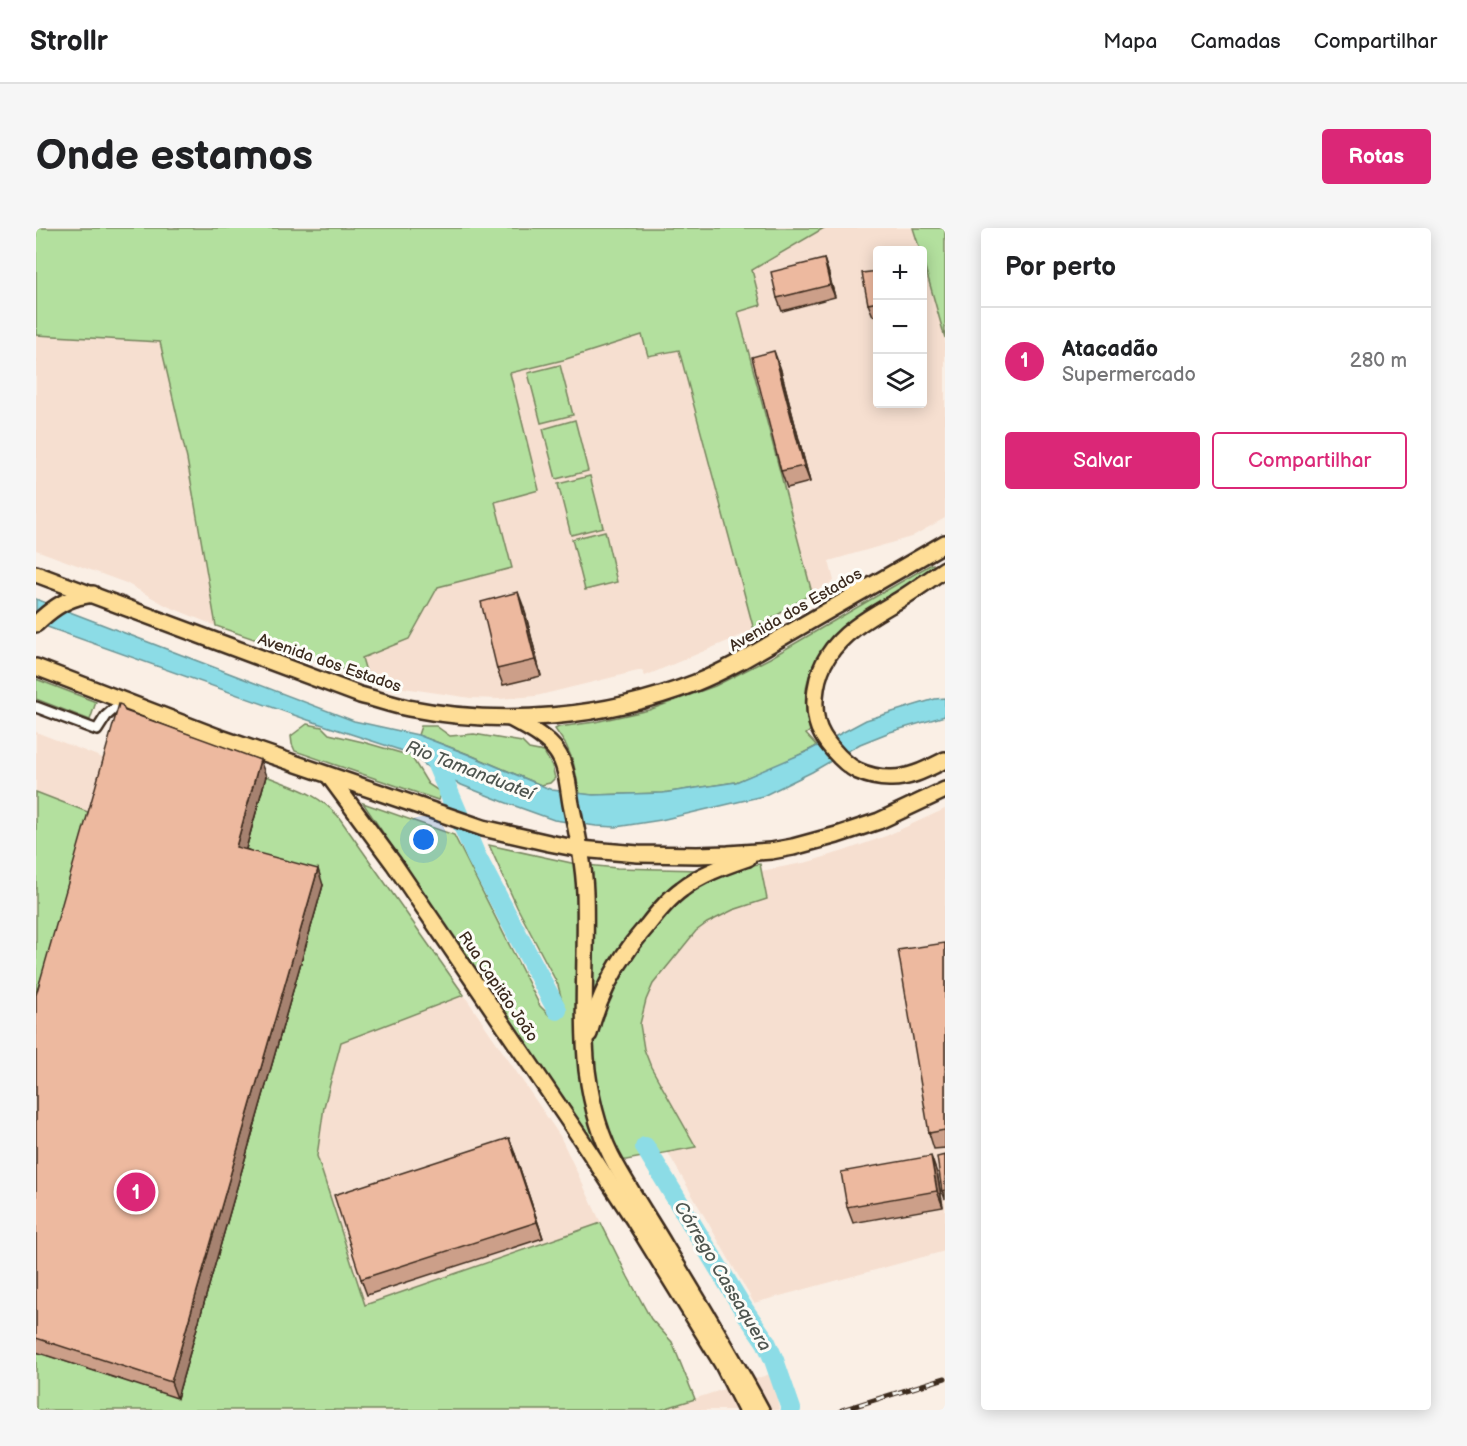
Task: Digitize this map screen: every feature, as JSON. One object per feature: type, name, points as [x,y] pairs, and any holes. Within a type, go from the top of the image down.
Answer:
[{"type":"highway","name":"Avenida dos Estados","points":[[36,574],[360,695],[408,708],[457,715],[510,718],[548,717],[578,714],[645,699],[695,683],[742,660],[945,543]]},
{"type":"highway","points":[[945,569],[868,619],[835,645],[819,672],[815,707],[817,723],[822,734],[842,759],[856,770],[873,776],[906,777],[945,760]]},
{"type":"highway","points":[[36,624],[68,601],[93,594]]},
{"type":"highway","points":[[37,666],[123,701],[447,816],[483,828],[580,849],[638,854],[698,855],[771,851],[837,835],[879,821],[945,790]]},
{"type":"highway","points":[[510,718],[540,735],[557,750],[566,776],[580,849],[585,893],[585,1046],[587,1071],[600,1127],[640,1216],[746,1410]]},
{"type":"highway","name":"Rua Capitão João","points":[[329,776],[394,864],[577,1133],[640,1216]]},
{"type":"highway","points":[[585,1046],[603,993],[616,969],[629,947],[668,900],[700,877],[771,851]]},
{"type":"highway","points":[[640,1216],[733,1358],[761,1410]]},
{"type":"street","points":[[36,707],[97,730],[106,716],[123,701]]},
{"type":"shaded area","points":[[824,228],[913,228],[919,246],[873,246],[873,408],[927,408],[927,274],[945,338],[945,518],[911,537],[829,561],[834,581],[812,593],[738,312],[761,305],[752,270]]},
{"type":"shaded area","points":[[36,335],[160,342],[187,459],[216,626],[167,606],[126,583],[36,550]]},
{"type":"shaded area","points":[[643,335],[679,350],[754,630],[645,676],[642,670],[536,696],[499,699],[471,698],[397,687],[368,678],[362,658],[409,638],[438,587],[512,568],[495,502],[539,490],[510,373],[563,360]]},
{"type":"shaded area","points":[[36,732],[113,762],[98,816],[36,792]]},
{"type":"shaded area","points":[[945,809],[945,1251],[754,1303],[667,1151],[696,1146],[651,1067],[644,1049],[640,1024],[646,1000],[653,984],[696,932],[707,923],[733,910],[766,899],[761,871],[808,862],[844,851],[886,836]]},
{"type":"shaded area","points":[[464,995],[560,1136],[601,1223],[365,1305],[317,1156],[324,1107],[341,1041]]},
{"type":"shaded area","points":[[770,1374],[777,1393],[779,1410],[660,1410]]},
{"type":"shaded area","points":[[797,1405],[798,1410],[779,1410]]},
{"type":"green space","points":[[36,228],[824,228],[752,270],[761,305],[738,312],[812,593],[754,630],[679,350],[648,356],[642,335],[563,360],[510,373],[539,490],[495,502],[512,568],[438,587],[409,639],[362,658],[368,678],[216,626],[187,459],[160,342],[36,335]]},
{"type":"green space","points":[[913,228],[945,228],[945,338],[927,274],[927,246],[919,246]]},
{"type":"green space","points":[[560,365],[573,415],[541,423],[528,373]]},
{"type":"green space","points":[[575,420],[588,471],[556,479],[543,429]]},
{"type":"green space","points":[[590,476],[603,527],[571,535],[558,484]]},
{"type":"green space","points":[[605,531],[617,582],[585,590],[572,539]]},
{"type":"green space","points":[[933,564],[933,569],[838,633],[819,655],[806,690],[810,731],[806,734],[817,746],[781,764],[736,782],[663,793],[580,794],[573,761],[555,729],[649,710],[715,686],[770,658]]},
{"type":"green space","points":[[36,679],[96,702],[90,720],[36,699]]},
{"type":"green space","points":[[307,724],[322,727],[329,734],[411,756],[428,784],[439,791],[441,796],[438,800],[295,751],[291,736]]},
{"type":"green space","points":[[421,726],[436,726],[450,736],[474,734],[522,742],[529,749],[544,752],[552,766],[555,778],[550,783],[541,785],[418,735]]},
{"type":"green space","points":[[266,776],[322,801],[338,816],[464,995],[341,1042],[324,1107],[317,1156],[365,1305],[601,1223],[651,1319],[672,1342],[695,1399],[660,1410],[36,1410],[36,1352],[177,1397],[323,885],[242,863]]},
{"type":"green space","points":[[36,792],[98,816],[36,1032]]},
{"type":"green space","points":[[363,803],[454,835],[540,1006],[549,1015],[563,1005],[558,985],[517,907],[489,845],[576,864],[617,868],[701,870],[760,864],[767,899],[733,910],[696,931],[653,984],[640,1024],[644,1049],[651,1067],[696,1147],[605,1164]]},
{"type":"water","name":"Rio Tamanduateí","points":[[36,599],[354,721],[418,735],[552,790],[593,795],[663,793],[736,782],[806,752],[866,720],[945,698],[945,716],[890,732],[860,744],[812,772],[763,796],[661,820],[616,827],[596,826],[554,820],[504,802],[444,778],[412,754],[308,720],[36,623]]},
{"type":"building","points":[[824,259],[830,285],[777,298],[771,272]]},
{"type":"building","points":[[873,272],[873,303],[868,304],[862,273]]},
{"type":"building","points":[[774,351],[804,466],[781,471],[752,357]]},
{"type":"building","points":[[518,592],[535,660],[497,669],[481,602]]},
{"type":"building","points":[[119,704],[125,711],[260,760],[236,847],[318,869],[171,1382],[36,1338],[36,995]]},
{"type":"building","points":[[945,943],[945,1130],[929,1133],[898,950]]},
{"type":"building","points":[[509,1138],[537,1222],[361,1279],[334,1195]]},
{"type":"building","points":[[945,1155],[945,1190],[942,1191],[937,1157]]},
{"type":"building","points":[[931,1156],[937,1191],[847,1207],[841,1172]]},
{"type":"waterway","name":"Córrego Cassaquera","points":[[435,760],[476,856],[557,1010]]},
{"type":"waterway","name":"Córrego Cassaquera","points":[[645,1147],[744,1310],[766,1342],[791,1409]]},
{"type":"railway","points":[[842,1410],[945,1378]]},
{"type":"place","name":"Atacadão","points":[[136,1192]]}]
